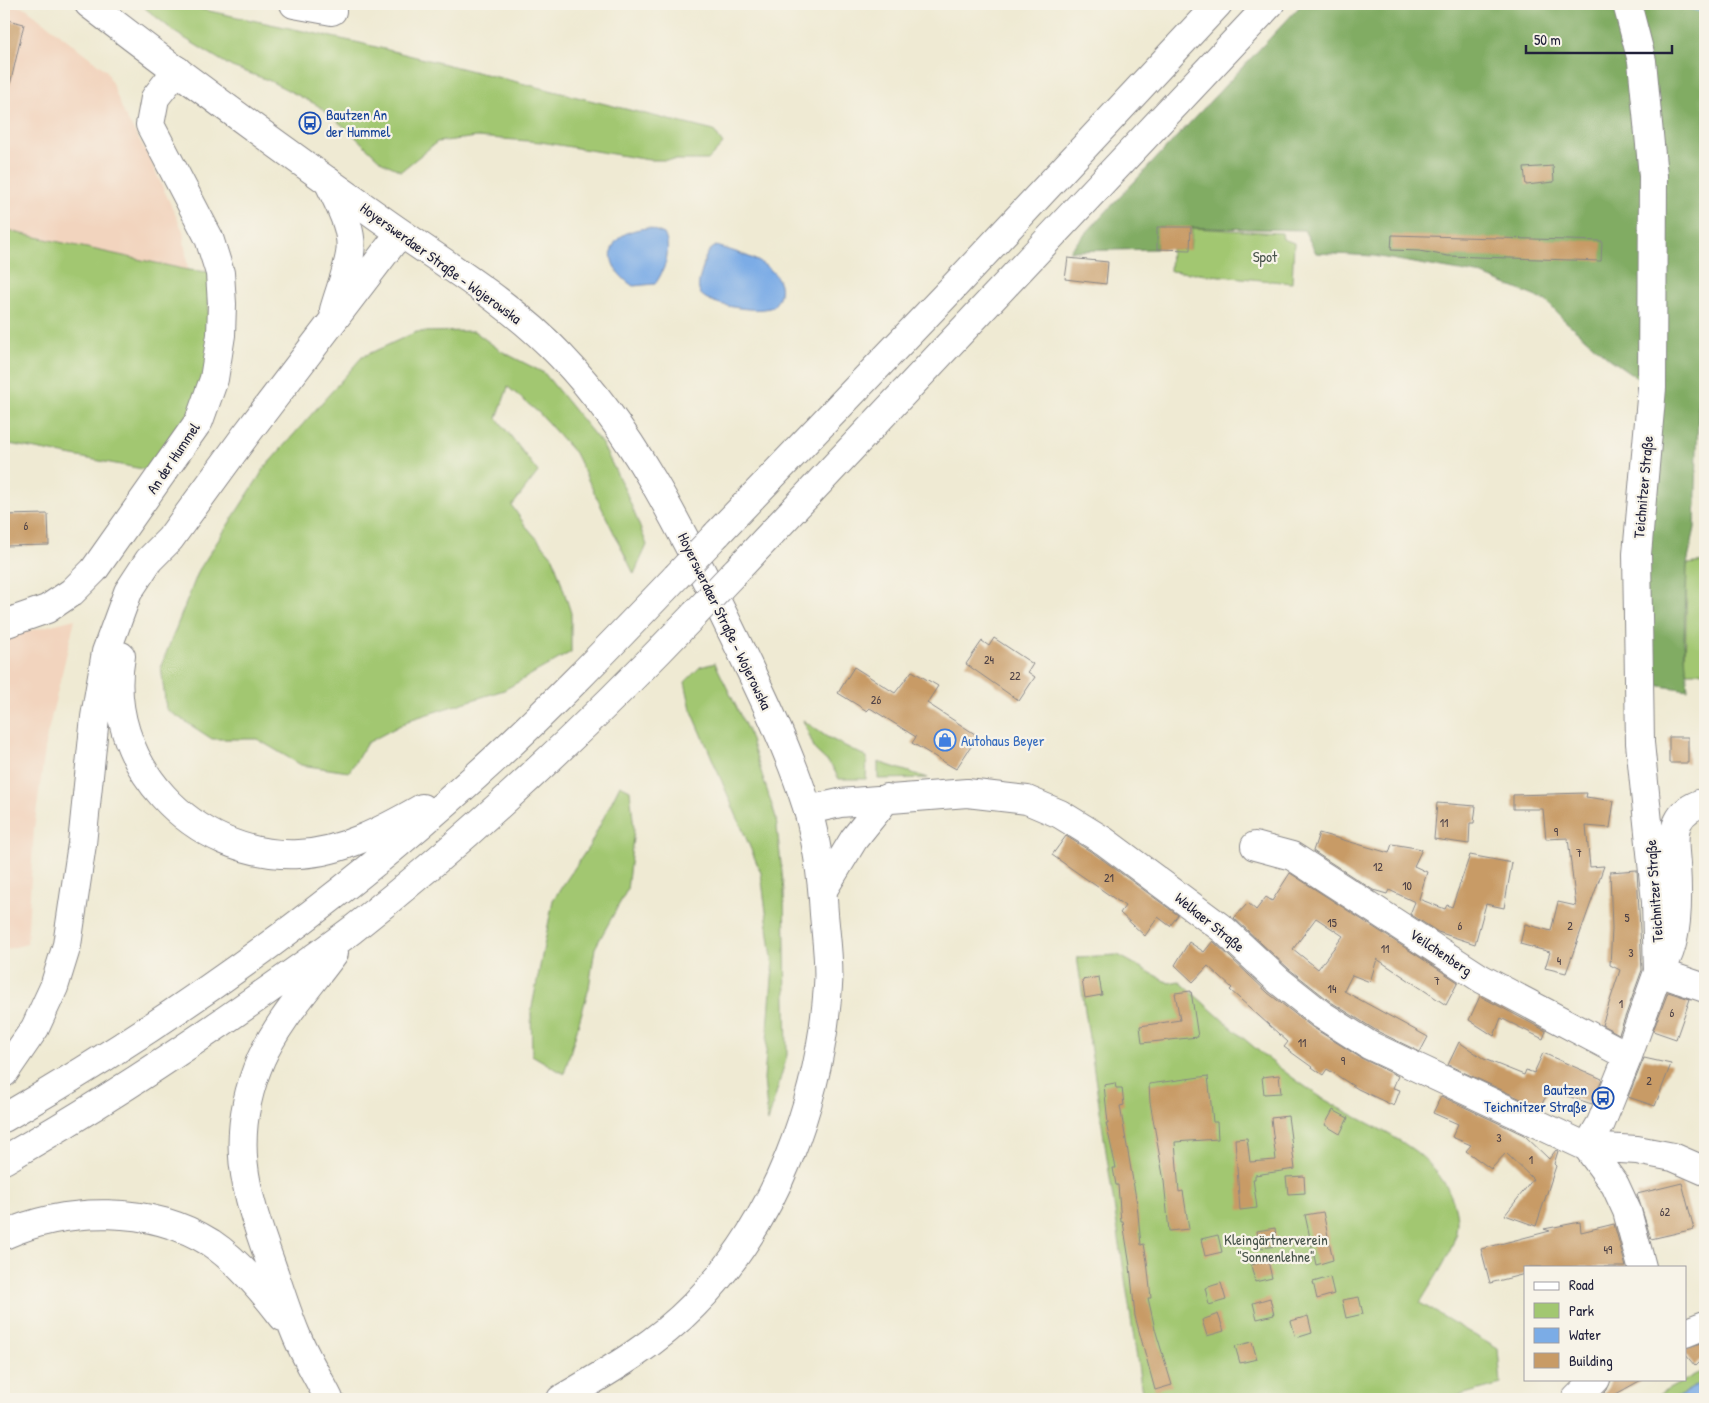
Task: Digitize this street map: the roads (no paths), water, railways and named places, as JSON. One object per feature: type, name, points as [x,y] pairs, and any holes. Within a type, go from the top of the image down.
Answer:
[{"type":"main road","name":"Hoyerswerdaer Straße - Wojerowska","points":[[89,4],[328,181],[504,306],[560,354],[608,412],[653,481],[707,582],[768,706],[808,810],[820,868],[829,981],[823,1036],[813,1087],[778,1181],[755,1225],[729,1264],[697,1302],[669,1329],[634,1357],[561,1399]]},
{"type":"main road","points":[[294,4],[332,11]]},
{"type":"main road","points":[[4,1118],[76,1076],[200,994],[289,930],[379,860],[475,776],[574,684],[944,297],[1218,4]]},
{"type":"main road","points":[[4,1160],[163,1064],[351,930],[442,856],[521,784],[633,679],[1270,4]]},
{"type":"main road","name":"Teichnitzer Straße","points":[[1587,1147],[1601,1123],[1628,1056],[1658,972],[1656,902],[1640,743],[1637,554],[1652,388],[1653,176],[1643,72],[1628,11]]},
{"type":"main road","name":"An der Hummel","points":[[4,624],[47,609],[72,592],[94,570],[199,421],[214,379],[221,335],[220,273],[205,230],[150,125],[155,98],[177,70]]},
{"type":"main road","points":[[328,181],[349,234],[350,253],[330,324]]},
{"type":"main road","points":[[4,1073],[39,1020],[54,987],[66,945],[82,844],[95,717],[106,652],[128,592],[149,560],[170,538],[400,233]]},
{"type":"main road","points":[[170,538],[130,626],[120,658],[118,699],[128,739],[144,772],[165,800],[184,817],[207,832],[226,841],[255,850],[298,854],[346,844],[372,834],[400,820],[475,776]]},
{"type":"main road","name":"Welkaer Straße","points":[[808,810],[840,802],[967,793],[1028,800],[1060,814],[1104,841],[1216,924],[1279,981],[1322,1015],[1369,1045],[1587,1147]]},
{"type":"main road","points":[[822,890],[854,839],[887,798]]},
{"type":"main road","name":"Teichnitzer Straße","points":[[1658,972],[1667,962],[1675,920],[1678,893],[1674,831],[1686,811],[1705,802]]},
{"type":"main road","name":"Veilchenberg","points":[[1255,846],[1292,856],[1482,979],[1628,1056]]},
{"type":"main road","points":[[329,1399],[295,1333],[249,1205],[242,1164],[243,1122],[250,1088],[262,1057],[289,1014],[351,930]]},
{"type":"main road","points":[[1658,972],[1705,988]]},
{"type":"main road","points":[[1587,1147],[1637,1150],[1673,1157],[1705,1171]]},
{"type":"main road","points":[[1587,1147],[1615,1185],[1627,1211],[1642,1266]]},
{"type":"main road","points":[[4,1235],[16,1229],[67,1216],[119,1214],[168,1223],[210,1243],[248,1276],[295,1333]]},
{"type":"main road","points":[[1686,1333],[1705,1326]]},
{"type":"main road","points":[[1576,1399],[1595,1380]]},
{"type":"water","points":[[649,228],[664,234],[667,246],[666,259],[662,273],[655,284],[633,286],[615,268],[612,249],[616,241],[624,235],[635,230]]},
{"type":"water","points":[[716,246],[758,261],[775,275],[780,284],[780,294],[772,307],[745,309],[722,305],[700,293],[699,284],[705,260],[708,252]]},
{"type":"water","points":[[1705,1381],[1705,1399],[1673,1399]]},
{"type":"waterway","points":[[1683,4],[1705,11]]},
{"type":"place","name":"Bautzen An der Hummel","points":[[310,123]]},
{"type":"place","name":"Autohaus Beyer","points":[[945,740]]},
{"type":"place","name":"Bautzen Teichnitzer Straße","points":[[1603,1098]]},
{"type":"park label","name":"Spot","points":[[1265,256]]},
{"type":"park label","name":"Kleingärtnerverein \"Sonnenlehne\"","points":[[1276,1248]]}]
